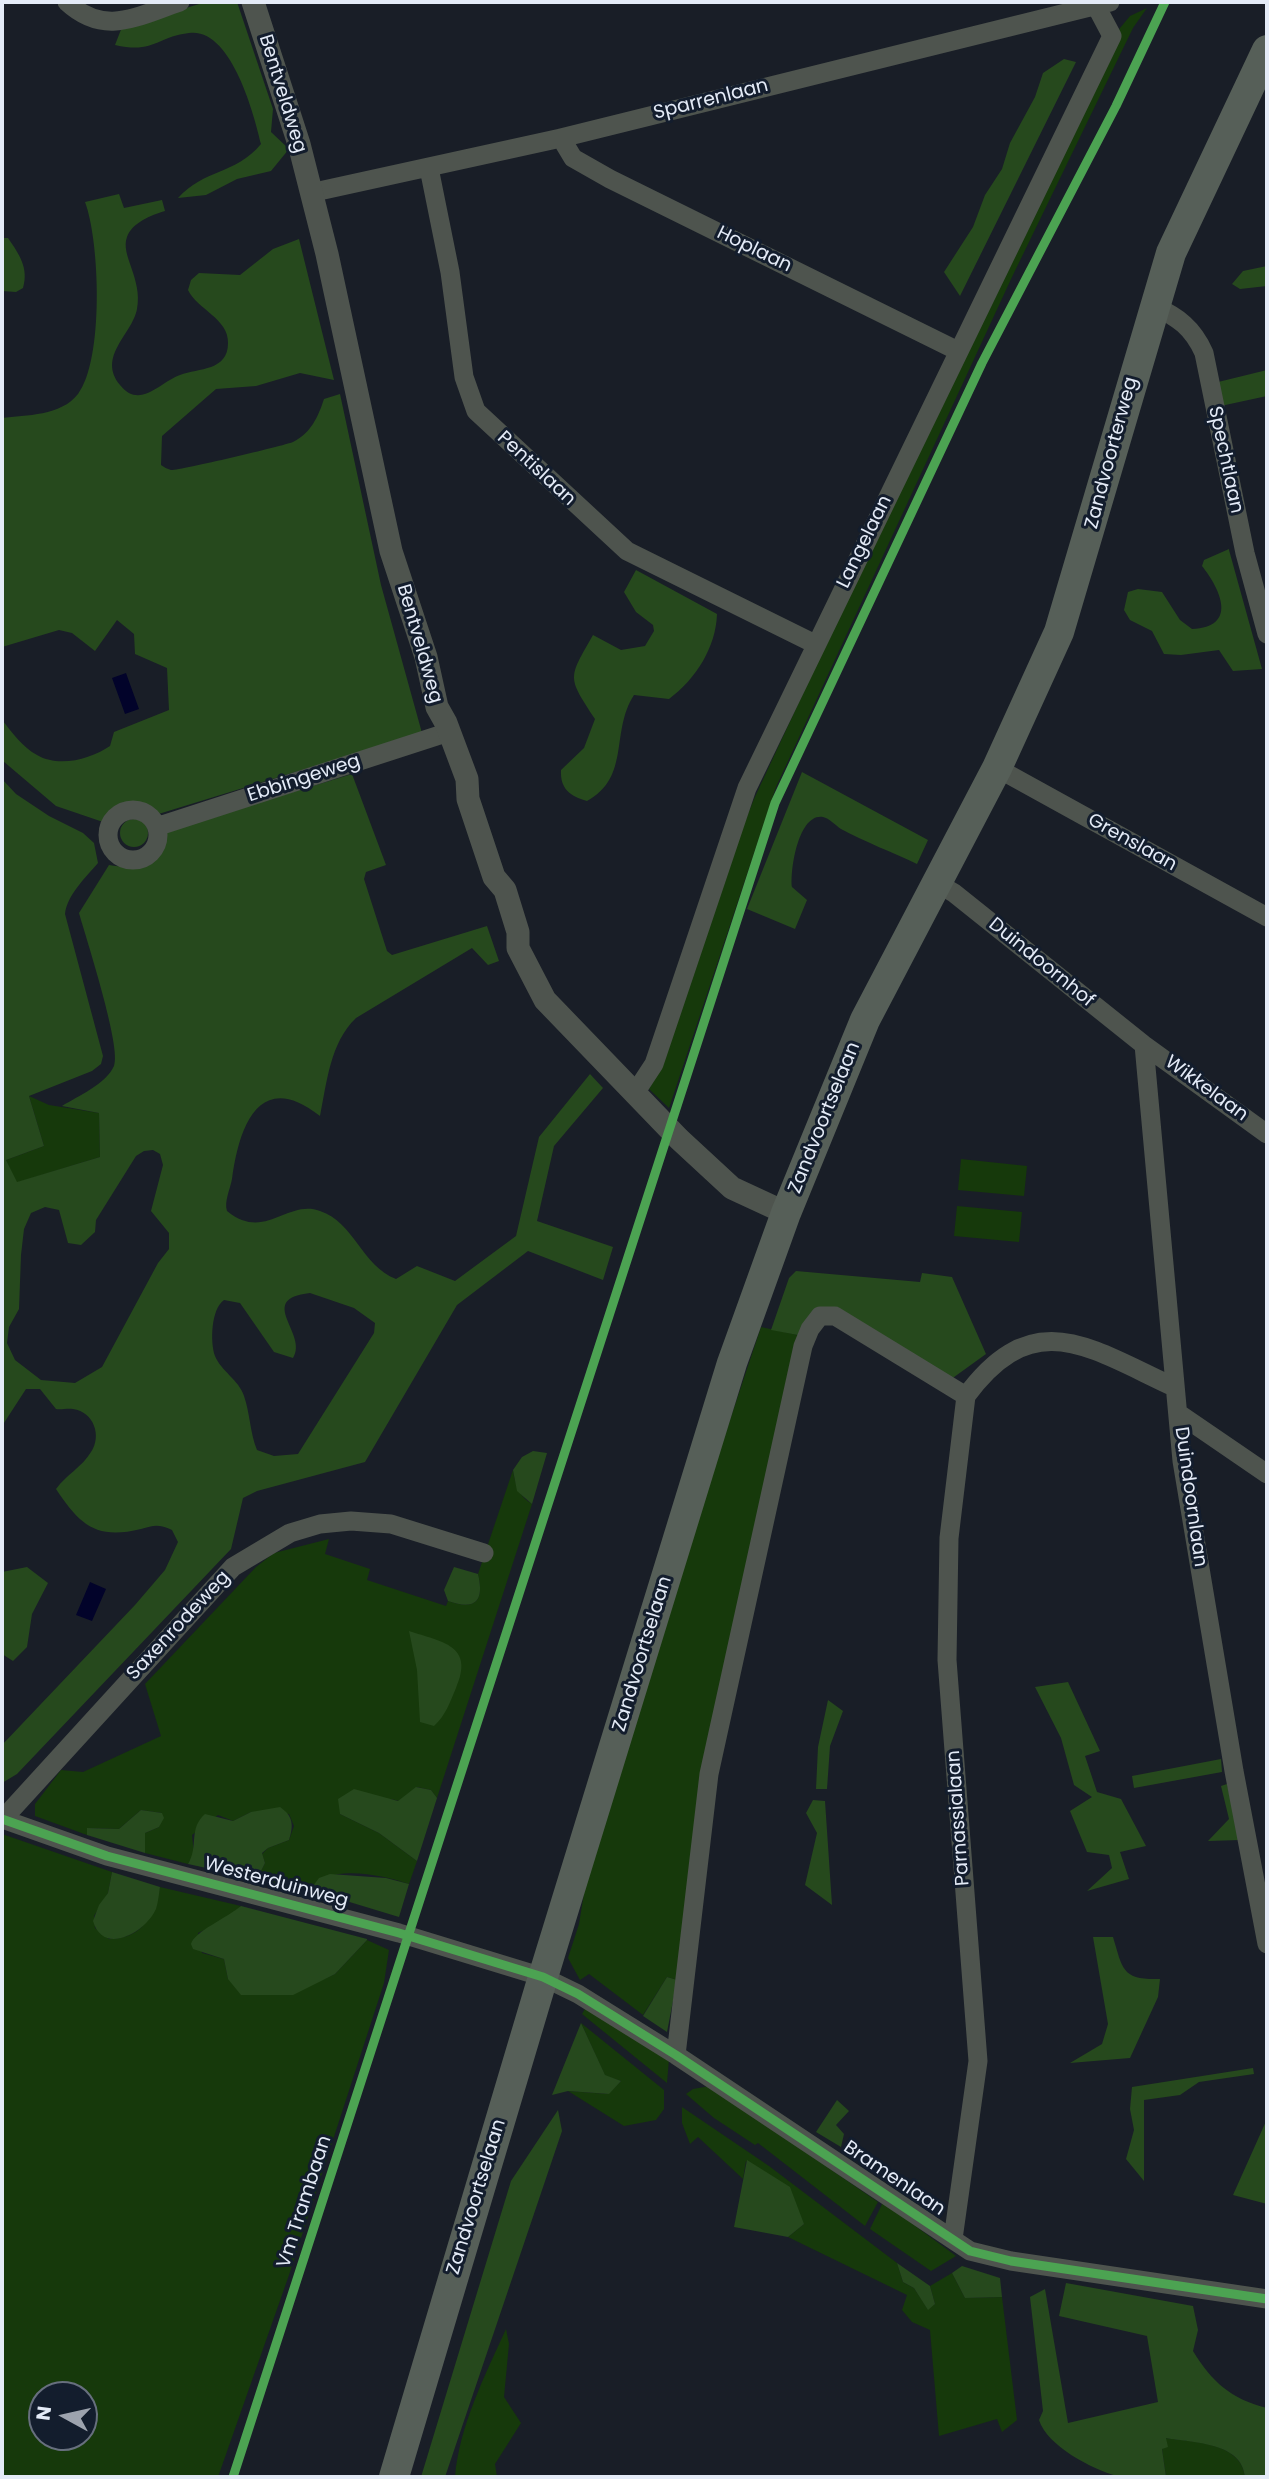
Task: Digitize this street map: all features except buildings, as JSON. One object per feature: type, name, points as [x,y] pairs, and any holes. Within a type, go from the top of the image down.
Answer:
[{"type":"main road","name":"Zandvoorterweg","points":[[952,855],[1047,662],[1076,583],[1154,306],[1178,236],[1267,50]]},
{"type":"main road","name":"Zandvoortselaan","points":[[394,2477],[543,1976],[732,1363],[786,1213],[865,1020],[952,855]]},
{"type":"street","points":[[67,2],[84,16],[108,23],[180,2]]},
{"type":"street","name":"Bentveldweg","points":[[253,2],[299,144],[330,267],[391,551],[426,657],[437,707],[467,779],[468,799],[494,877],[505,890],[518,933],[518,948],[545,1000],[635,1093],[732,1188],[786,1213]]},
{"type":"street","name":"Sparrenlaan","points":[[310,193],[561,138],[1099,3]]},
{"type":"street","name":"Langelaan","points":[[635,1093],[654,1064],[747,788],[1112,36],[1099,3]]},
{"type":"street","name":"Hoplaan","points":[[561,138],[573,158],[610,179],[958,351]]},
{"type":"street","name":"Pentislaan","points":[[429,169],[450,272],[464,377],[476,411],[627,551],[815,644]]},
{"type":"street","name":"Spechtlaan","points":[[1154,306],[1176,317],[1192,331],[1203,353],[1245,553],[1267,634]]},
{"type":"street","name":"Ebbingeweg","points":[[159,826],[449,733]]},
{"type":"street","name":"Grenslaan","points":[[997,768],[1267,917]]},
{"type":"street","name":"Duindoornhof","points":[[937,883],[954,893],[1144,1045]]},
{"type":"street","name":"Wikkelaan","points":[[1144,1045],[1267,1134]]},
{"type":"street","name":"Duindoornlaan","points":[[1144,1045],[1174,1387],[1191,1515],[1267,1944]]},
{"type":"street","points":[[676,2055],[709,1774],[803,1346],[810,1329],[820,1316],[835,1317],[966,1396],[987,1368],[1011,1350],[1030,1342],[1052,1341],[1096,1351],[1174,1387]]},
{"type":"street","name":"Parnassialaan","points":[[953,2239],[978,2061],[947,1660],[949,1538],[966,1396]]},
{"type":"street","points":[[1178,1413],[1267,1474]]},
{"type":"street","name":"Saxenrodeweg","points":[[2,1819],[233,1567],[290,1533],[320,1524],[351,1521],[391,1524],[484,1552]]},
{"type":"street","name":"Westerduinweg","points":[[2,1819],[107,1856],[399,1933],[543,1976]]},
{"type":"street","name":"Bramenlaan","points":[[543,1976],[578,1994],[676,2055],[970,2252],[1011,2261],[1267,2299]]},
{"type":"green space","points":[[206,2],[237,2],[273,109],[271,132],[289,149],[271,171],[237,179],[206,195],[178,198],[198,182],[241,161],[261,144],[246,94],[228,58],[217,44],[204,35],[178,35],[147,46],[115,45],[122,27]]},
{"type":"green space","points":[[1147,8],[1133,28],[1012,277],[776,787],[669,1108],[649,1089],[661,1068],[704,924],[754,799],[930,420],[1120,28],[1130,16]]},
{"type":"green space","points":[[1064,59],[1076,62],[960,296],[944,272],[973,227],[985,195],[1002,169],[1010,143],[1035,97],[1043,73]]},
{"type":"green space","points":[[119,194],[124,208],[162,200],[165,211],[148,217],[129,232],[127,237],[126,252],[137,288],[137,309],[118,346],[112,365],[120,385],[135,395],[150,392],[180,375],[218,364],[227,352],[227,335],[223,327],[192,297],[188,290],[191,280],[199,273],[240,275],[273,249],[299,239],[334,380],[300,373],[256,386],[216,389],[162,436],[161,465],[171,470],[178,469],[293,442],[313,424],[324,399],[340,394],[381,585],[422,733],[152,816],[126,810],[115,813],[103,822],[56,806],[3,761],[2,720],[22,744],[46,759],[65,761],[94,755],[110,746],[114,732],[169,710],[167,668],[135,654],[134,634],[117,620],[95,651],[72,633],[59,630],[2,647],[2,418],[53,410],[62,407],[78,394],[86,378],[96,329],[94,244],[85,202]]},
{"type":"green space","points":[[2,238],[8,238],[24,268],[23,288],[16,292],[2,291]]},
{"type":"green space","points":[[1267,266],[1267,286],[1240,289],[1232,284],[1243,271]]},
{"type":"green space","points":[[1267,370],[1267,396],[1216,407],[1210,384]]},
{"type":"green space","points":[[1229,549],[1262,669],[1233,671],[1219,650],[1181,655],[1164,654],[1152,631],[1130,620],[1124,610],[1128,592],[1138,589],[1162,592],[1180,620],[1192,629],[1216,622],[1220,615],[1219,596],[1202,566],[1204,560]]},
{"type":"green space","points":[[636,570],[717,614],[716,626],[703,661],[679,691],[669,699],[634,695],[627,709],[610,780],[587,801],[567,791],[561,777],[561,770],[584,748],[595,719],[575,685],[575,670],[593,635],[621,650],[645,646],[654,631],[653,625],[636,612],[624,592]]},
{"type":"green space","points":[[802,772],[928,840],[917,864],[850,834],[830,820],[823,817],[814,818],[802,833],[794,857],[792,887],[807,900],[795,929],[747,909]]},
{"type":"green space","points":[[352,774],[386,865],[366,872],[364,879],[387,951],[392,955],[487,926],[499,961],[488,965],[472,948],[356,1018],[340,1039],[335,1051],[320,1116],[299,1103],[282,1098],[267,1101],[256,1110],[240,1140],[227,1199],[227,1211],[253,1222],[297,1210],[320,1211],[341,1224],[384,1273],[396,1279],[417,1266],[455,1281],[516,1236],[539,1137],[590,1074],[603,1088],[554,1146],[537,1221],[613,1247],[603,1280],[528,1251],[457,1305],[365,1462],[257,1491],[243,1498],[231,1549],[17,1774],[2,1783],[2,1745],[135,1605],[165,1570],[178,1542],[172,1530],[160,1526],[125,1532],[101,1531],[82,1520],[65,1502],[56,1489],[91,1452],[96,1439],[91,1420],[80,1411],[56,1409],[40,1389],[26,1389],[2,1426],[2,779],[16,794],[49,816],[83,833],[94,843],[98,863],[73,893],[65,914],[103,1056],[101,1064],[92,1071],[29,1096],[44,1146],[6,1160],[17,1182],[100,1157],[99,1113],[62,1106],[105,1078],[114,1066],[115,1055],[108,1016],[79,913],[109,865],[130,866],[144,862],[163,832]],"holes":[[[153,1150],[160,1154],[163,1165],[151,1211],[169,1233],[169,1249],[158,1263],[102,1367],[75,1383],[41,1380],[15,1360],[7,1343],[9,1327],[19,1309],[24,1229],[31,1213],[45,1207],[59,1210],[68,1243],[81,1245],[95,1232],[96,1220],[136,1156]],[[310,1293],[354,1308],[375,1323],[374,1333],[298,1454],[274,1456],[257,1450],[242,1390],[215,1356],[212,1343],[214,1318],[224,1300],[240,1303],[274,1352],[293,1358],[295,1339],[287,1319],[286,1302]]]},
{"type":"green space","points":[[134,819],[144,823],[148,833],[144,843],[134,847],[124,843],[120,833],[124,823]]},
{"type":"green space","points":[[29,1096],[49,1105],[99,1113],[100,1157],[16,1183],[6,1160],[44,1146]]},
{"type":"green space","points":[[961,1159],[1027,1166],[1024,1196],[958,1190]]},
{"type":"green space","points":[[957,1206],[1022,1212],[1019,1242],[954,1236]]},
{"type":"green space","points":[[796,1271],[920,1282],[922,1273],[952,1277],[986,1354],[950,1380],[837,1307],[798,1335],[771,1330],[789,1278]]},
{"type":"green space","points":[[761,1327],[798,1335],[677,1980],[667,1977],[643,2015],[589,1974],[580,1980],[568,1958],[579,1924],[586,1881],[677,1579]]},
{"type":"green space","points":[[533,1451],[547,1453],[532,1504],[517,1491],[513,1470],[522,1457]]},
{"type":"green space","points":[[513,1470],[518,1490],[532,1504],[437,1798],[431,1790],[417,1787],[399,1801],[391,1799],[340,1814],[379,1833],[417,1861],[409,1884],[385,1877],[341,1874],[329,1876],[319,1882],[312,1891],[257,1879],[265,1863],[262,1854],[268,1848],[289,1840],[294,1826],[289,1814],[251,1812],[233,1821],[218,1815],[192,1835],[194,1855],[188,1864],[145,1853],[145,1833],[159,1827],[162,1813],[141,1810],[119,1829],[88,1828],[87,1835],[35,1816],[35,1804],[61,1770],[83,1772],[161,1736],[145,1684],[256,1567],[274,1553],[329,1539],[325,1554],[370,1569],[367,1580],[446,1606],[448,1601],[465,1605],[475,1602],[480,1592],[478,1574]]},
{"type":"green space","points":[[27,1567],[48,1583],[32,1614],[27,1647],[13,1661],[2,1654],[2,1572]]},
{"type":"green space","points":[[454,1567],[478,1574],[480,1592],[475,1602],[465,1605],[448,1601],[444,1590]]},
{"type":"green space","points":[[409,1631],[433,1638],[452,1648],[461,1662],[461,1674],[452,1698],[445,1713],[434,1726],[420,1722],[417,1670]]},
{"type":"green space","points":[[1068,1682],[1100,1751],[1085,1756],[1097,1792],[1121,1799],[1146,1846],[1120,1852],[1129,1879],[1087,1891],[1112,1868],[1109,1855],[1087,1852],[1070,1811],[1092,1797],[1074,1785],[1061,1738],[1035,1687]]},
{"type":"green space","points":[[828,1700],[843,1711],[830,1746],[827,1789],[816,1789],[818,1747]]},
{"type":"green space","points":[[1221,1759],[1222,1772],[1134,1788],[1132,1776]]},
{"type":"green space","points":[[1227,1784],[1240,1840],[1208,1841],[1229,1819],[1221,1786]]},
{"type":"green space","points":[[416,1787],[431,1790],[437,1798],[417,1861],[379,1833],[340,1814],[338,1799],[354,1789],[398,1801]]},
{"type":"green space","points":[[813,1800],[825,1801],[832,1905],[805,1885],[817,1833],[806,1813]]},
{"type":"green space","points":[[280,1807],[291,1821],[289,1840],[262,1853],[265,1863],[257,1879],[188,1864],[197,1826],[205,1814],[233,1821],[251,1812]]},
{"type":"green space","points":[[141,1810],[162,1813],[164,1818],[159,1827],[145,1833],[145,1853],[87,1835],[87,1828],[119,1829]]},
{"type":"green space","points":[[2,1834],[112,1872],[108,1893],[94,1916],[95,1928],[109,1939],[130,1935],[144,1924],[154,1908],[160,1887],[241,1906],[224,1921],[198,1933],[202,1953],[224,1959],[228,1979],[324,1979],[335,1974],[367,1940],[389,1950],[384,1983],[289,2275],[218,2477],[2,2477]]},
{"type":"green space","points":[[112,1872],[160,1887],[156,1909],[151,1918],[134,1933],[114,1939],[98,1932],[93,1921],[99,1905],[108,1893]]},
{"type":"green space","points":[[330,1874],[386,1878],[409,1884],[399,1917],[310,1890],[319,1878]]},
{"type":"green space","points":[[241,1906],[367,1940],[335,1974],[293,1995],[241,1995],[228,1979],[224,1959],[193,1949],[191,1944],[193,1939]]},
{"type":"green space","points":[[1093,1937],[1113,1937],[1122,1965],[1131,1975],[1160,1979],[1158,1997],[1130,2058],[1070,2063],[1102,2044],[1108,2024]]},
{"type":"green space","points":[[667,1977],[677,1980],[667,2032],[643,2016]]},
{"type":"green space","points":[[586,2007],[669,2059],[667,2083],[582,2014]]},
{"type":"green space","points":[[581,2023],[664,2090],[664,2109],[656,2120],[624,2126],[568,2091],[608,2094],[621,2081],[605,2076]]},
{"type":"green space","points":[[581,2023],[605,2075],[621,2081],[609,2094],[568,2091],[552,2095]]},
{"type":"green space","points":[[1253,2068],[1254,2074],[1199,2082],[1180,2095],[1144,2100],[1144,2181],[1126,2159],[1134,2130],[1130,2109],[1132,2087]]},
{"type":"green space","points":[[710,2086],[878,2202],[865,2226],[758,2143],[755,2145],[714,2118],[686,2094],[693,2089]]},
{"type":"green space","points":[[837,2100],[849,2111],[836,2125],[844,2134],[841,2147],[816,2132]]},
{"type":"green space","points":[[682,2107],[769,2166],[897,2263],[903,2282],[914,2288],[928,2309],[935,2304],[930,2286],[952,2273],[965,2298],[1002,2297],[1017,2420],[1002,2432],[997,2419],[939,2436],[930,2330],[912,2322],[902,2310],[907,2295],[788,2237],[804,2224],[746,2161],[743,2179],[698,2137],[690,2144],[682,2123]]},
{"type":"green space","points":[[558,2110],[562,2131],[445,2477],[421,2477],[511,2181]]},
{"type":"green space","points":[[1267,2119],[1267,2204],[1233,2195]]},
{"type":"green space","points":[[747,2160],[790,2187],[804,2224],[788,2237],[734,2227]]},
{"type":"green space","points":[[883,2202],[956,2256],[931,2271],[870,2229]]},
{"type":"green space","points":[[897,2263],[930,2286],[935,2304],[928,2310],[914,2288],[903,2282]]},
{"type":"green space","points":[[962,2266],[1000,2278],[1002,2297],[965,2298],[952,2273]]},
{"type":"green space","points":[[1066,2283],[1193,2306],[1198,2330],[1193,2351],[1200,2362],[1224,2388],[1243,2400],[1267,2408],[1267,2477],[1245,2477],[1242,2465],[1235,2457],[1214,2446],[1166,2438],[1168,2447],[1162,2449],[1166,2477],[1117,2476],[1083,2462],[1051,2439],[1039,2420],[1043,2411],[1030,2297],[1045,2289],[1068,2423],[1158,2402],[1147,2336],[1059,2316]]},
{"type":"green space","points":[[506,2329],[509,2344],[504,2397],[521,2423],[495,2464],[497,2477],[455,2477],[467,2420]]},
{"type":"green space","points":[[1165,2438],[1201,2443],[1225,2450],[1242,2465],[1245,2477],[1166,2477],[1162,2449]]},
{"type":"water","points":[[126,673],[139,709],[125,714],[112,678]]},
{"type":"water","points":[[90,1582],[106,1589],[92,1621],[76,1615]]},
{"type":"cycle path","name":"Vm Trambaan","points":[[233,2477],[775,803],[982,363],[1116,106],[1165,2]]},
{"type":"cycle path","points":[[2,1819],[107,1856],[399,1933],[543,1977],[578,1994],[676,2055],[970,2251],[1011,2261],[1267,2299]]}]
